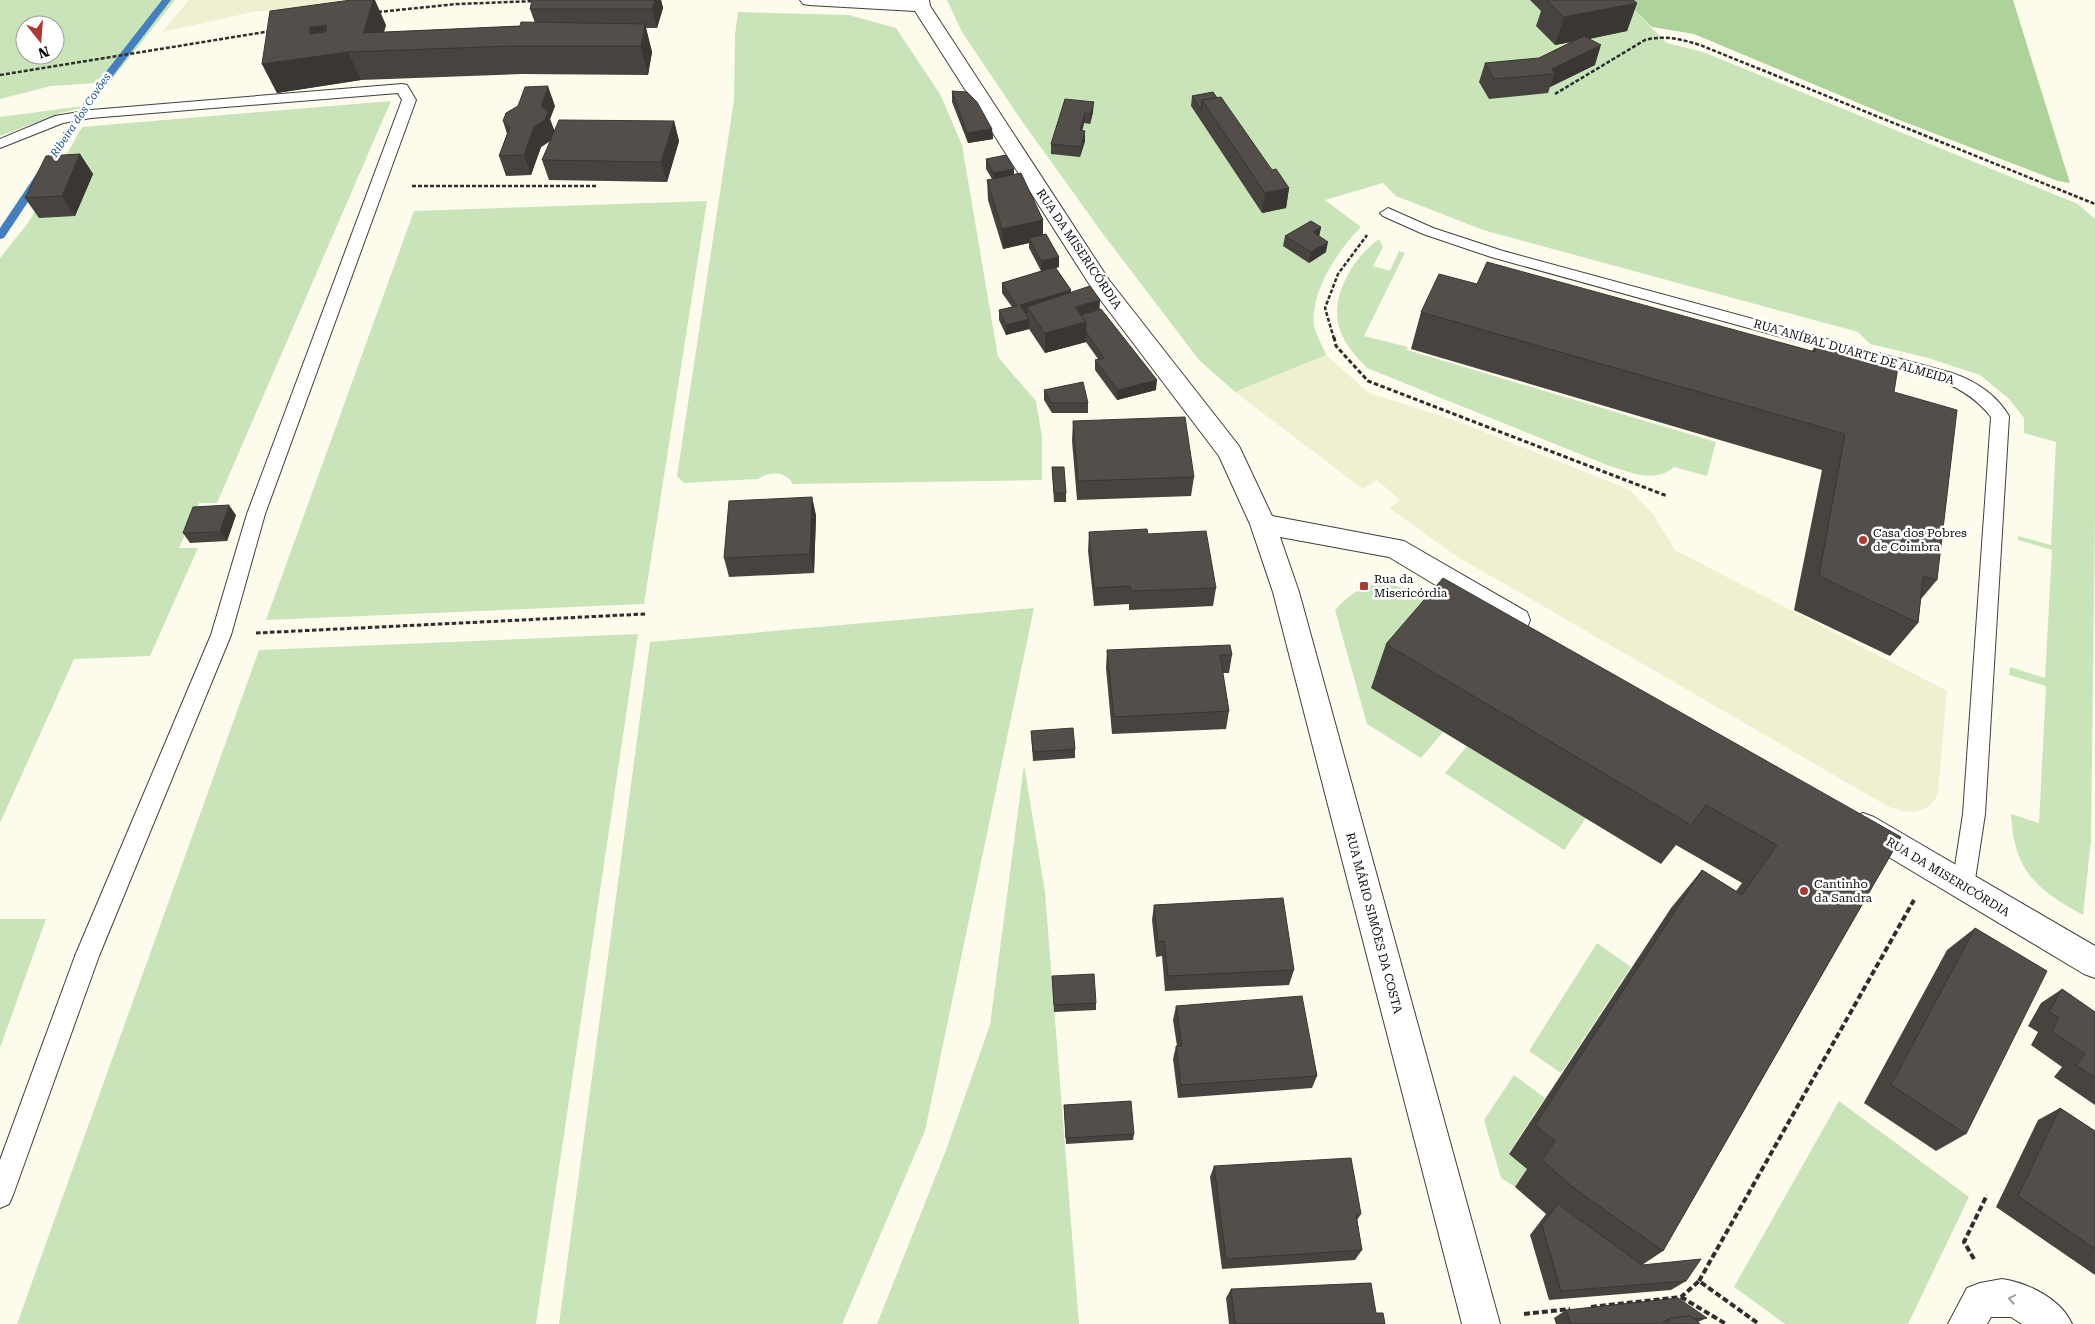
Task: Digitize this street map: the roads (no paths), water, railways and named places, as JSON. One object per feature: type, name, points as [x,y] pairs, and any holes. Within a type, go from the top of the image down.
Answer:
[{"type":"street","points":[[809,0],[920,3]]},
{"type":"street","name":"RUA DA MISERICÓRDIA","points":[[920,3],[1101,285],[1230,452],[1263,524]]},
{"type":"street","points":[[1263,524],[1395,548],[1540,634]]},
{"type":"street","name":"RUA MÁRIO SIMÕES DA COSTA","points":[[1263,524],[1288,602],[1481,1322]]},
{"type":"street","name":"RUA DA MISERICÓRDIA","points":[[1838,812],[2095,963]]},
{"type":"street","points":[[1967,1324],[1980,1300],[1996,1296],[2021,1301],[2053,1324]]},
{"type":"lane","points":[[0,144],[60,120],[91,114],[402,88],[409,100],[256,514],[221,635],[87,956],[0,1195]]},
{"type":"lane","name":"RUA ANÍBAL DUARTE DE ALMEIDA","points":[[1388,213],[1428,231],[1497,254],[1946,377],[1968,384],[1984,396],[2000,416],[1974,814],[1963,886]]},
{"type":"waterway","name":"Ribeira dos Covões","points":[[0,236],[101,84],[167,0]]},
{"type":"place","name":"Casa dos Pobres de Coimbra","points":[[1863,540]]},
{"type":"place","name":"Rua da Misericórdia","points":[[1364,586]]},
{"type":"place","name":"Cantinho da Sandra","points":[[1804,891]]}]
